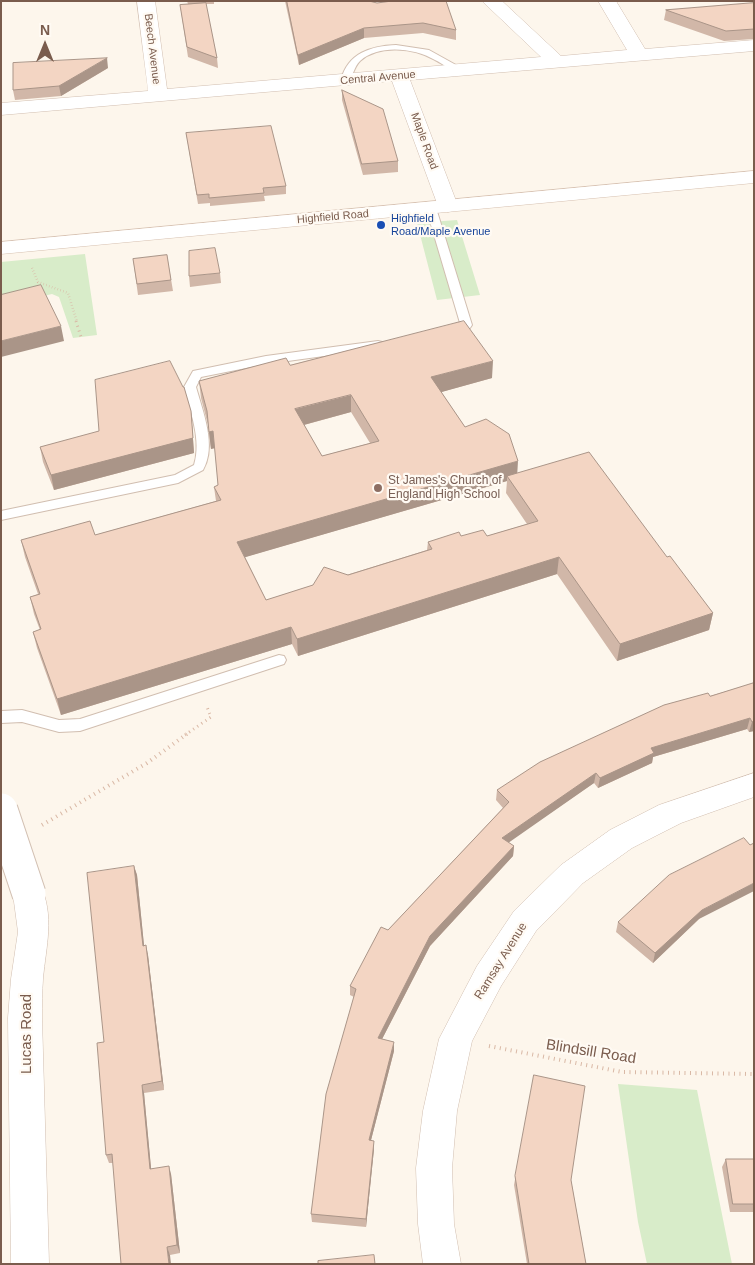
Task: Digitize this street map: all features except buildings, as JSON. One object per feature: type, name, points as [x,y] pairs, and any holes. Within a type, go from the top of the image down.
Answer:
[{"type":"street","name":"Beech Avenue","points":[[146,1],[158,96]]},
{"type":"street","points":[[491,1],[557,62]]},
{"type":"street","points":[[608,1],[639,55]]},
{"type":"street","name":"Central Avenue","points":[[1,109],[754,45]]},
{"type":"street","name":"Maple Road","points":[[400,76],[440,207]]},
{"type":"street","name":"Highfield Road","points":[[1,248],[754,177]]},
{"type":"street","name":"Ramsay Avenue","points":[[442,1264],[436,1224],[434,1168],[440,1111],[456,1039],[489,976],[525,921],[572,874],[621,839],[670,814],[754,785]]},
{"type":"street","name":"Lucas Road","points":[[1,810],[29,894],[34,932],[27,979],[25,1018],[30,1264]]},
{"type":"lane","points":[[346,80],[350,66],[359,57],[372,51],[390,48],[411,48],[427,53],[442,59],[460,70]]},
{"type":"lane","points":[[440,207],[466,325],[443,333]]},
{"type":"lane","points":[[1,516],[178,479],[199,467],[204,453],[200,426],[190,387],[197,374],[257,361],[395,342]]},
{"type":"lane","points":[[1,717],[22,716],[59,726],[80,725],[279,660]]},
{"type":"path","points":[[26,246],[29,261],[38,282],[68,293],[81,337]]},
{"type":"path","points":[[39,828],[147,763],[211,717],[198,688]]},
{"type":"path","name":"Blindsill Road","points":[[456,1039],[622,1072],[754,1074]]},
{"type":"green space","points":[[457,220],[480,295],[437,300],[417,223]]},
{"type":"green space","points":[[85,254],[97,335],[73,338],[59,297],[52,294],[1,306],[1,262]]},
{"type":"green space","points":[[618,1084],[697,1090],[732,1264],[647,1264],[638,1222]]},
{"type":"place","name":"Highfield Road/Maple Avenue","points":[[381,225]]},
{"type":"place","name":"St James's Church of England High School","points":[[378,488]]}]
